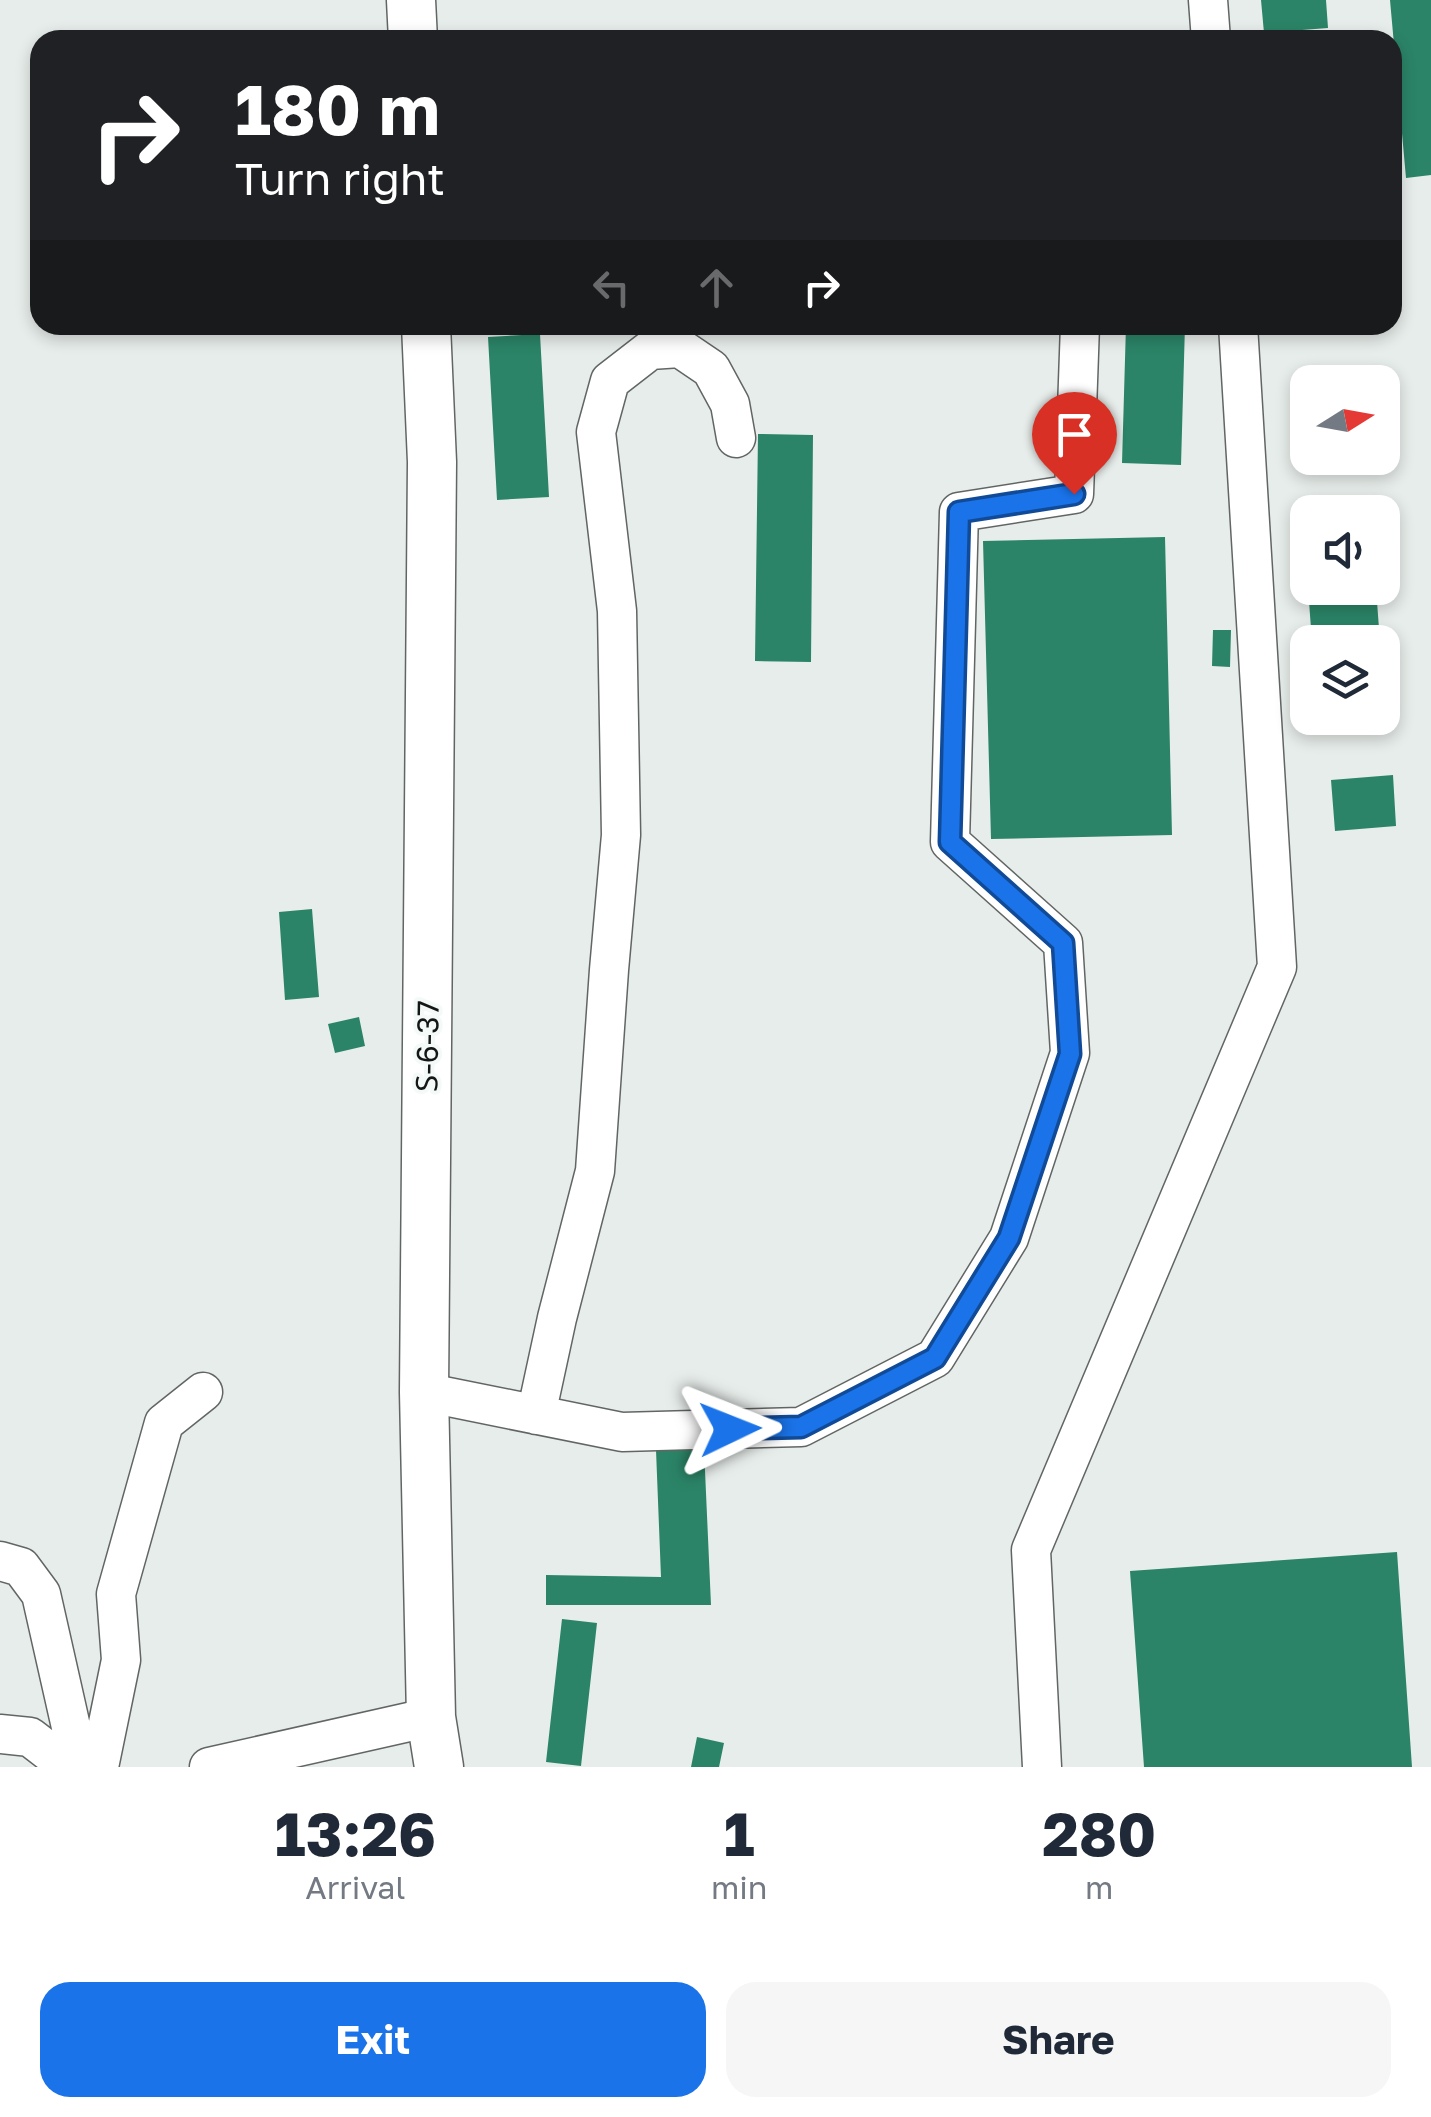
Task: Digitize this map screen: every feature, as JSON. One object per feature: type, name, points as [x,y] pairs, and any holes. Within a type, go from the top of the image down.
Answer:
[{"type":"main road","points":[[411,0],[412,30]]},
{"type":"main road","name":"Տ-6-37","points":[[426,335],[432,462],[424,1392],[409,1721],[440,1767]]},
{"type":"lane","points":[[1208,0],[1211,30]]},
{"type":"lane","points":[[424,1392],[622,1432],[801,1427],[935,1358],[1009,1238],[1070,1054],[1063,943],[950,842],[959,512],[1074,494],[1080,335]]},
{"type":"lane","points":[[1042,1767],[1031,1550],[1277,966],[1239,335]]},
{"type":"lane","points":[[536,1415],[595,1171],[621,835],[617,610],[596,432],[610,382],[650,350],[680,348],[711,369],[730,404],[736,438]]},
{"type":"lane","points":[[100,1767],[121,1660],[116,1594],[164,1423],[203,1392]]},
{"type":"lane","points":[[0,1561],[21,1566],[41,1594],[80,1767]]},
{"type":"lane","points":[[209,1767],[409,1721]]},
{"type":"lane","points":[[331,1767],[374,1754],[388,1745],[409,1721]]},
{"type":"lane","points":[[0,1734],[30,1736],[69,1767]]},
{"type":"building","points":[[1261,0],[1326,0],[1328,28],[1264,30]]},
{"type":"building","points":[[1390,0],[1431,0],[1431,175],[1406,178],[1402,30],[1393,30]]},
{"type":"building","points":[[540,335],[549,497],[497,500],[488,337]]},
{"type":"building","points":[[1126,335],[1185,335],[1181,465],[1122,463]]},
{"type":"building","points":[[758,434],[813,435],[811,662],[755,661]]},
{"type":"building","points":[[1165,537],[1172,835],[991,839],[983,541]]},
{"type":"building","points":[[1309,605],[1377,605],[1379,625],[1311,625]]},
{"type":"building","points":[[1213,630],[1231,630],[1230,667],[1212,666]]},
{"type":"building","points":[[1393,775],[1396,826],[1335,831],[1331,780]]},
{"type":"building","points":[[312,909],[319,997],[285,1000],[279,912]]},
{"type":"building","points":[[359,1017],[365,1046],[335,1053],[328,1024]]},
{"type":"building","points":[[704,1448],[711,1605],[546,1605],[546,1575],[661,1577],[656,1450]]},
{"type":"building","points":[[1397,1552],[1412,1767],[1144,1767],[1130,1571]]},
{"type":"building","points":[[562,1619],[597,1623],[581,1766],[546,1762]]},
{"type":"building","points":[[697,1737],[724,1743],[719,1767],[691,1767]]},
{"type":"route","points":[[730,1429],[801,1427],[935,1358],[1009,1238],[1070,1054],[1063,943],[950,842],[959,512],[1074,494]]}]
